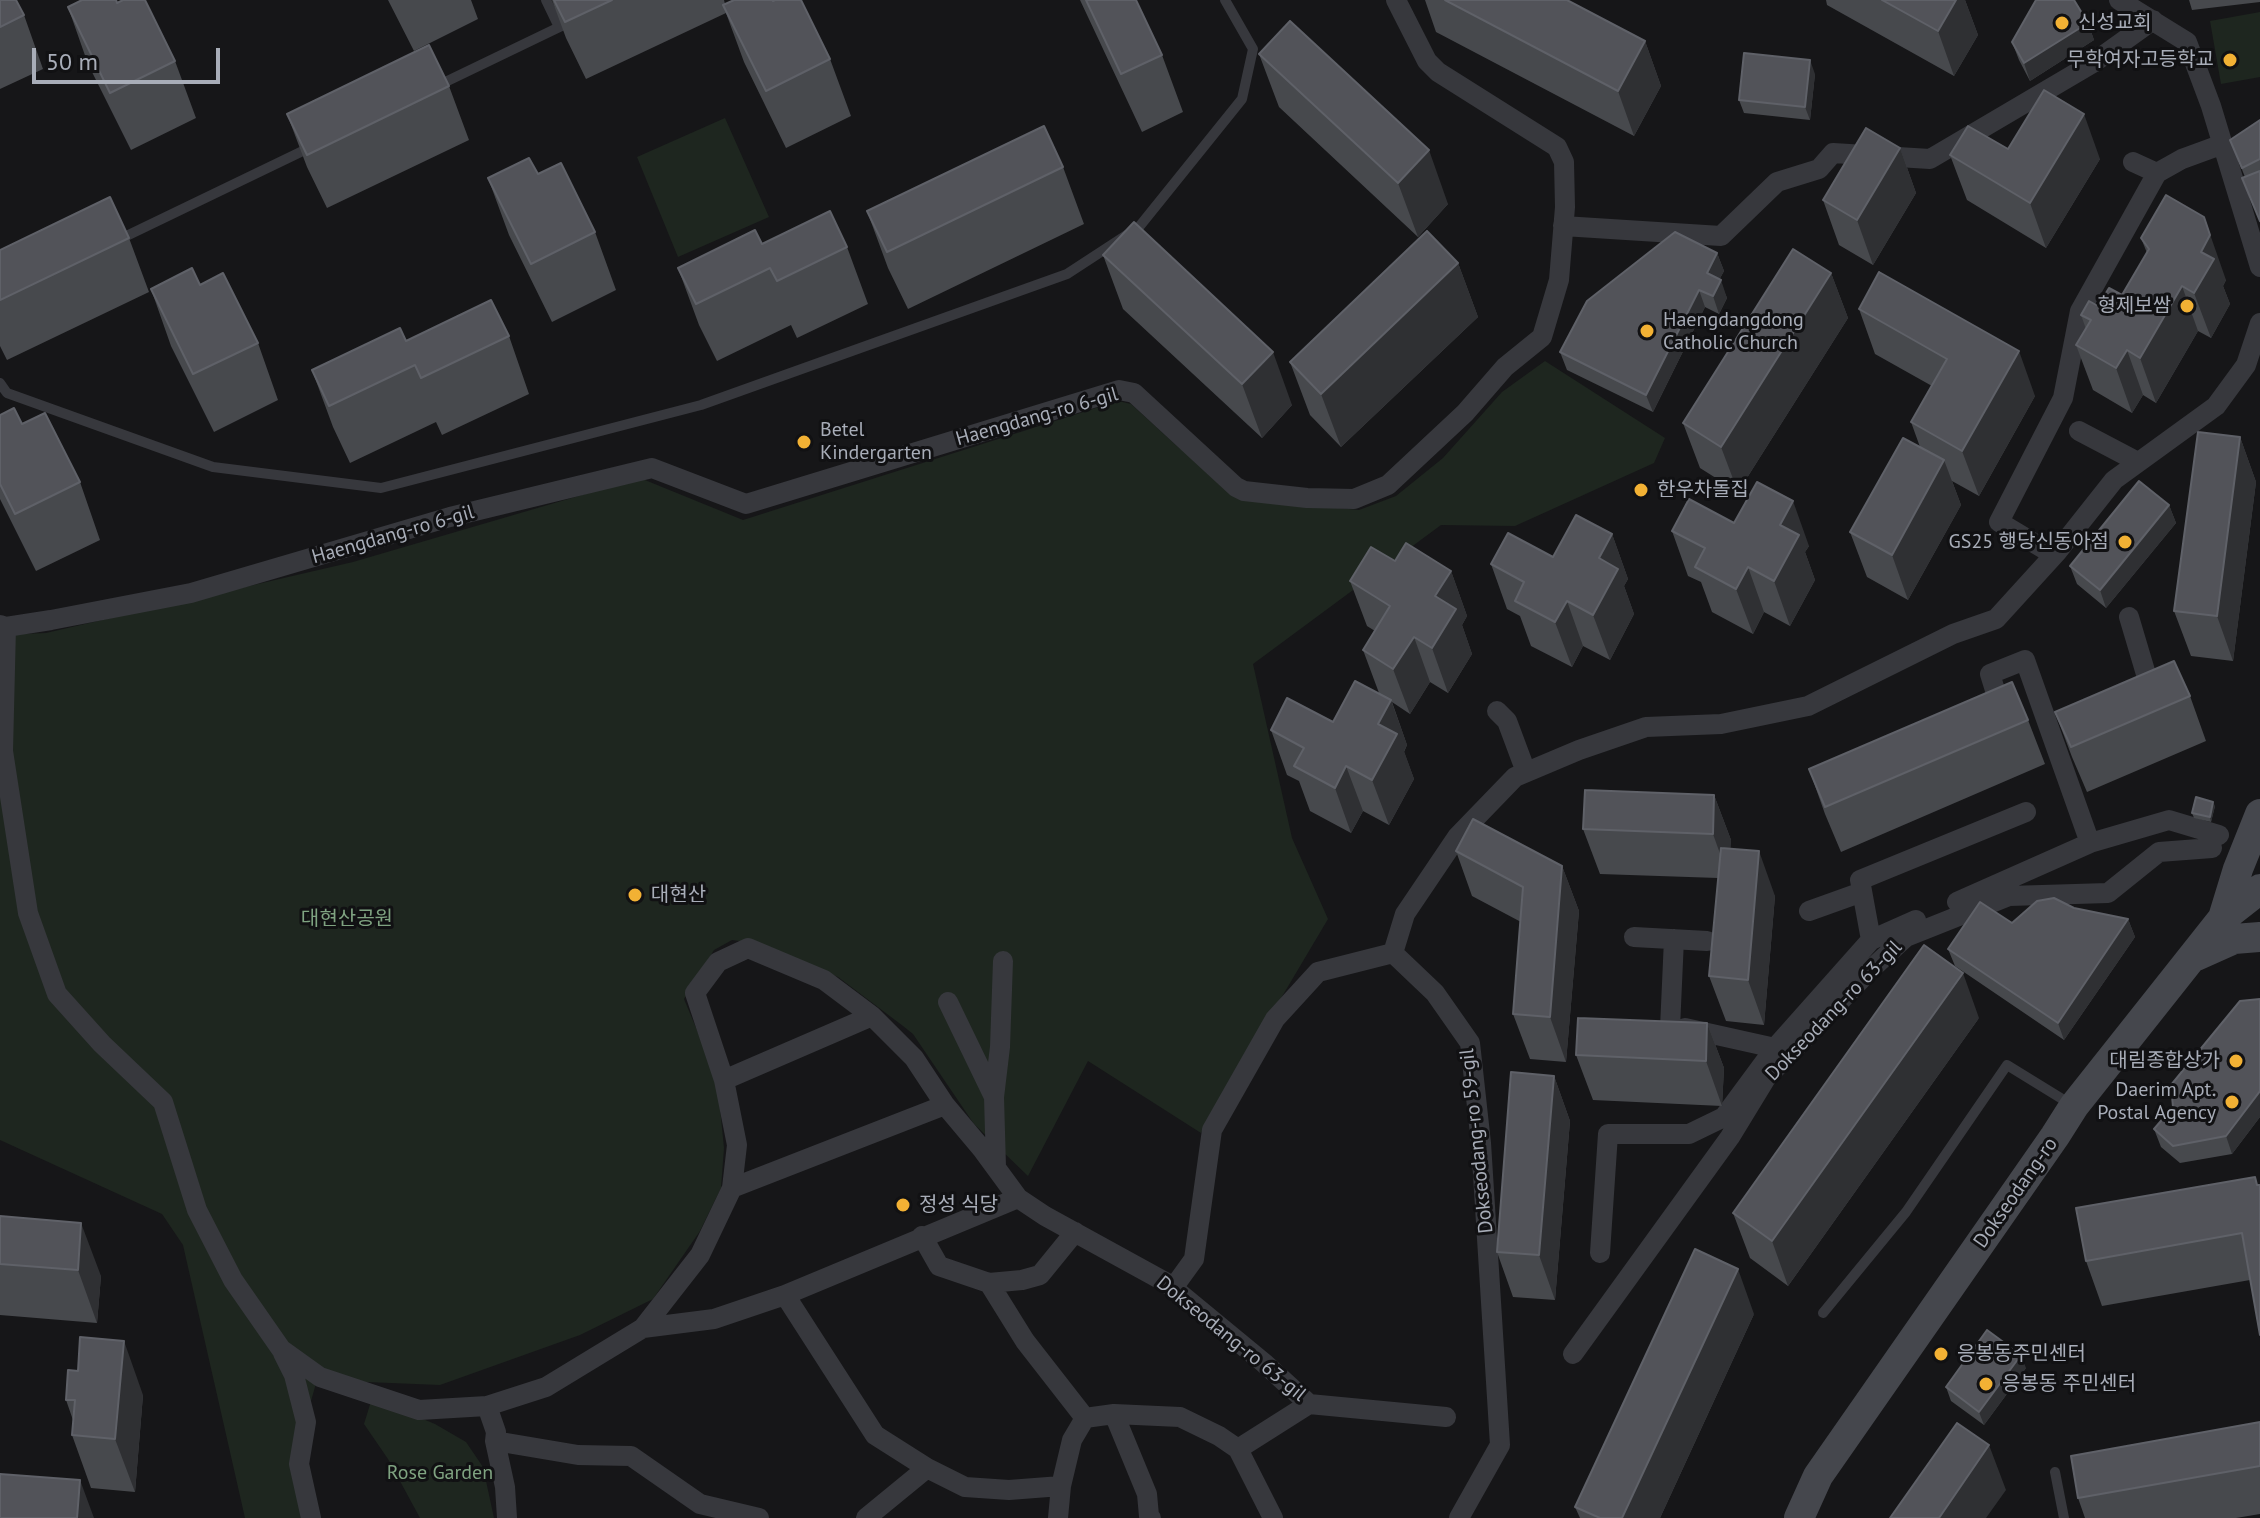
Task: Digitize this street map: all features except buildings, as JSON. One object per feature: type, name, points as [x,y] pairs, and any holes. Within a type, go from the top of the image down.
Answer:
[{"type":"main road","points":[[2223,918],[2260,814]]},
{"type":"main road","name":"Dokseodang-ro","points":[[1799,1518],[1818,1476],[2074,1106],[2223,918],[2260,889]]},
{"type":"main road","points":[[2187,960],[2234,939],[2260,937]]},
{"type":"street","name":"Haengdang-ro 6-gil","points":[[3,626],[191,593],[450,517],[652,468],[746,504],[1119,390],[1134,393],[1244,491],[1307,498],[1354,499],[1388,485],[1465,413],[1505,367],[1542,337],[1559,280],[1563,226],[1564,162],[1557,147],[1438,72],[1427,61],[1396,0]]},
{"type":"street","points":[[2119,0],[2187,42],[2223,144],[2260,267]]},
{"type":"street","points":[[1563,226],[1721,236],[1777,182],[1819,169],[1833,153],[1930,159],[2093,63],[2153,20]]},
{"type":"street","points":[[2054,555],[1992,517],[2063,398],[2080,311],[2157,173],[2182,159],[2223,144]]},
{"type":"street","points":[[2133,162],[2157,173]]},
{"type":"street","points":[[1173,1288],[1194,1259],[1212,1130],[1275,1019],[1318,972],[1393,953],[1405,914],[1457,837],[1515,777],[1579,750],[1646,727],[1721,724],[1808,706],[1953,634],[1996,619],[2054,555],[2114,480],[2216,406],[2246,365],[2260,323]]},
{"type":"street","points":[[2079,431],[2138,462]]},
{"type":"street","points":[[2123,703],[2151,691],[2129,617]]},
{"type":"street","name":"Dokseodang-ro 63-gil","points":[[3,626],[3,751],[28,913],[57,994],[102,1044],[163,1102],[197,1210],[233,1280],[281,1349],[320,1377],[419,1410],[487,1406],[546,1387],[643,1328],[700,1255],[732,1188],[737,1145],[724,1080],[695,993],[718,962],[748,948],[824,980],[872,1016],[914,1058],[945,1105],[1018,1198],[1173,1288],[1309,1404],[1446,1417]]},
{"type":"street","points":[[1600,1253],[1608,1134],[1689,1134],[1724,1117],[1775,1048],[1871,940],[2090,843],[2060,730],[2025,660],[1990,674],[1999,703],[1969,714]]},
{"type":"street","points":[[1497,711],[1507,721],[1526,772]]},
{"type":"street","points":[[1871,940],[1860,880],[2026,812]]},
{"type":"street","name":"Dokseodang-ro 63-gil","points":[[1573,1354],[1730,1137],[1766,1078],[1906,937],[2009,896],[2108,893],[2159,852],[2215,842],[2169,820],[2090,843]]},
{"type":"street","points":[[1809,911],[1862,892]]},
{"type":"street","points":[[1634,937],[1707,941]]},
{"type":"street","points":[[1670,1028],[1674,939]]},
{"type":"street","name":"Dokseodang-ro 59-gil","points":[[1393,953],[1435,993],[1470,1043],[1481,1143],[1500,1445],[1459,1518]]},
{"type":"street","points":[[996,1167],[994,1097],[1000,1047],[1003,961]]},
{"type":"street","points":[[948,1002],[994,1097]]},
{"type":"street","points":[[724,1080],[872,1016]]},
{"type":"street","points":[[1644,1027],[1688,1028],[1775,1048]]},
{"type":"street","points":[[732,1188],[945,1105]]},
{"type":"street","points":[[643,1328],[714,1319],[785,1295],[1018,1198]]},
{"type":"street","points":[[922,1236],[939,1266],[989,1283],[1040,1275],[1075,1232]]},
{"type":"street","points":[[989,1283],[1025,1341],[1085,1418]]},
{"type":"street","points":[[785,1295],[875,1435],[927,1468],[965,1487],[1009,1490],[1061,1486]]},
{"type":"street","points":[[281,1349],[294,1375],[306,1422],[299,1464],[311,1518]]},
{"type":"street","points":[[1238,1449],[1309,1404]]},
{"type":"street","points":[[487,1406],[496,1432],[507,1518]]},
{"type":"street","points":[[1085,1418],[1114,1414],[1180,1417],[1219,1436],[1238,1449],[1273,1518]]},
{"type":"street","points":[[1114,1414],[1147,1494],[1151,1518]]},
{"type":"street","points":[[1058,1518],[1061,1486],[1072,1440],[1085,1418]]},
{"type":"street","points":[[495,1441],[578,1455],[610,1453],[631,1456],[700,1504],[759,1518]]},
{"type":"street","points":[[866,1518],[927,1468]]},
{"type":"lane","points":[[546,0],[559,27]]},
{"type":"lane","points":[[0,383],[7,393],[213,467],[381,488],[701,405],[1067,274],[1139,227],[1242,99],[1253,49],[1225,0]]},
{"type":"lane","points":[[432,88],[587,13]]},
{"type":"lane","points":[[99,249],[319,143]]},
{"type":"lane","points":[[1823,1313],[1906,1212],[2007,1065],[2074,1106]]},
{"type":"lane","points":[[2055,1472],[2064,1518]]},
{"type":"green space","points":[[2260,12],[2260,77],[2221,84],[2210,21]]},
{"type":"green space","points":[[725,118],[769,217],[678,257],[637,157]]},
{"type":"green space","name":"대현산공원","points":[[1545,361],[1665,438],[1654,463],[1515,526],[1441,525],[1253,664],[1292,838],[1328,919],[1201,1133],[1088,1061],[1028,1176],[974,1124],[913,1034],[903,1026],[838,977],[755,943],[732,940],[714,950],[684,999],[717,1078],[724,1148],[721,1188],[700,1231],[653,1299],[580,1335],[440,1385],[317,1380],[293,1464],[306,1518],[245,1518],[183,1245],[162,1214],[0,1140],[0,635],[46,633],[353,562],[640,478],[743,520],[1118,401],[1131,404],[1178,447],[1254,500],[1359,510],[1396,496],[1443,458],[1502,392]]},
{"type":"green space","name":"Rose Garden","points":[[372,1398],[435,1424],[466,1442],[483,1467],[494,1518],[420,1518],[388,1459],[364,1424]]},
{"type":"place","name":"신성교회","points":[[2062,23]]},
{"type":"place","name":"무학여자고등학교","points":[[2230,60]]},
{"type":"place","name":"형제보쌈","points":[[2187,306]]},
{"type":"place","name":"Haengdangdong Catholic Church","points":[[1647,331]]},
{"type":"place","name":"Betel Kindergarten","points":[[804,442]]},
{"type":"place","name":"한우차돌집","points":[[1641,490]]},
{"type":"place","name":"GS25 행당신동아점","points":[[2125,542]]},
{"type":"place","name":"대현산","points":[[635,895]]},
{"type":"place","name":"대림종합상가","points":[[2236,1061]]},
{"type":"place","name":"Daerim Apt. Postal Agency","points":[[2232,1102]]},
{"type":"place","name":"정성 식당","points":[[903,1205]]},
{"type":"place","name":"응봉동주민센터","points":[[1941,1354]]},
{"type":"place","name":"응봉동 주민센터","points":[[1986,1384]]}]
